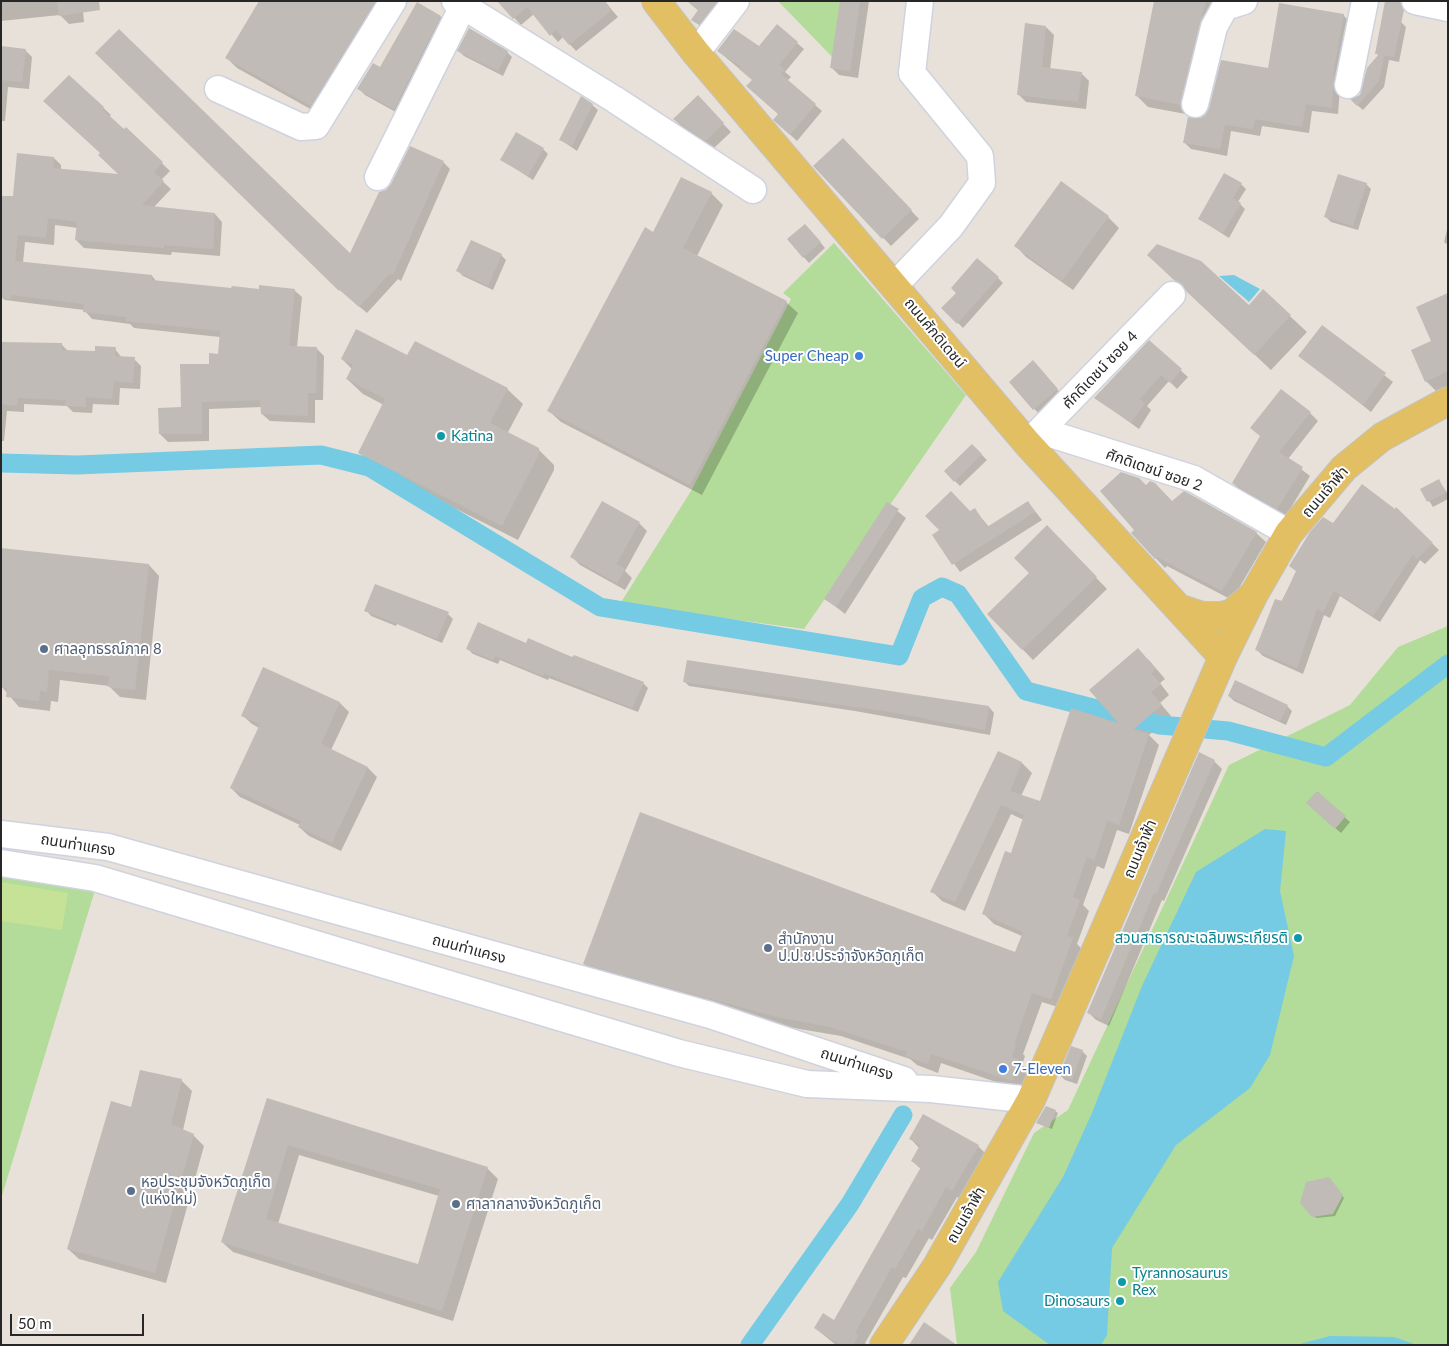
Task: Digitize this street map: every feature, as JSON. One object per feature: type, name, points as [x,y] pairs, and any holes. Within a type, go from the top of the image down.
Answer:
[{"type":"main road","name":"ถนนศักดิเดชน์","points":[[656,1],[696,53],[894,286],[1034,438],[1178,608],[1223,658]]},
{"type":"main road","name":"ถนนเจ้าฟ้า","points":[[884,1345],[937,1266],[1031,1100],[1223,658],[1254,594],[1289,533],[1351,462],[1382,437],[1448,401]]},
{"type":"main road","points":[[1178,608],[1202,616],[1231,614],[1254,594]]},
{"type":"street","points":[[218,89],[301,127],[316,126],[393,1]]},
{"type":"street","points":[[696,53],[736,1]]},
{"type":"street","points":[[894,286],[951,226],[982,183],[980,156],[912,72],[920,1]]},
{"type":"street","points":[[1195,104],[1214,27],[1225,7],[1244,1]]},
{"type":"street","points":[[1348,85],[1365,1]]},
{"type":"street","points":[[1415,1],[1448,8]]},
{"type":"street","points":[[378,177],[459,4],[614,99],[753,190]]},
{"type":"street","name":"ศักดิเดชน์ ซอย 4","points":[[1034,438],[1172,295]]},
{"type":"street","name":"ศักดิเดชน์ ซอย 2","points":[[1034,438],[1194,479],[1289,533]]},
{"type":"street","points":[[1,862],[4,834]]},
{"type":"street","name":"ถนนท่าแครง","points":[[4,834],[108,848],[710,1015],[931,1089]]},
{"type":"street","name":"ถนนท่าแครง","points":[[1,862],[95,878],[679,1053],[807,1084],[931,1089],[1031,1100]]},
{"type":"green space","points":[[778,1],[849,1],[840,65]]},
{"type":"green space","points":[[834,243],[966,395],[804,629],[620,604],[691,491],[791,299],[783,293]]},
{"type":"green space","name":"สวนสาธารณะเฉลิมพระเกียรติ","points":[[1448,626],[1448,1345],[957,1345],[950,1288],[976,1252],[1034,1133],[1068,1110],[1229,765],[1350,705],[1398,647]]},
{"type":"green space","points":[[1,873],[95,890],[1,1199]]},
{"type":"green space","points":[[1,882],[68,893],[62,930],[1,921]]},
{"type":"water","points":[[1234,275],[1260,289],[1249,302],[1219,276]]},
{"type":"water","points":[[1265,829],[1286,831],[1280,891],[1294,956],[1270,1055],[1250,1088],[1176,1145],[1112,1248],[1107,1335],[1101,1345],[1050,1345],[1003,1311],[998,1282],[1063,1177],[1092,1113],[1142,986],[1196,872]]},
{"type":"water","points":[[1330,1336],[1394,1337],[1417,1345],[1296,1345]]},
{"type":"building","points":[[57,1],[99,1],[100,10],[59,16]]},
{"type":"building","points":[[259,1],[375,1],[311,106],[225,58]]},
{"type":"building","points":[[497,1],[605,1],[612,10],[569,45],[556,30],[550,36],[527,7],[513,19]]},
{"type":"building","points":[[687,1],[717,1],[699,25],[691,20],[698,10]]},
{"type":"building","points":[[840,1],[860,1],[850,71],[830,68]]},
{"type":"building","points":[[1154,1],[1206,1],[1180,105],[1135,96]]},
{"type":"building","points":[[1385,1],[1400,1],[1404,10],[1394,57],[1384,56],[1379,81],[1357,106],[1350,99],[1360,95],[1367,68],[1379,54],[1375,54]]},
{"type":"building","points":[[417,2],[441,16],[394,109],[357,89],[373,63],[380,67]]},
{"type":"building","points":[[1279,3],[1344,14],[1334,69],[1332,108],[1306,104],[1302,127],[1255,119],[1253,129],[1225,125],[1220,149],[1183,143],[1188,117],[1200,118],[1205,115],[1209,108],[1221,60],[1268,68]]},
{"type":"building","points":[[1025,23],[1046,26],[1042,67],[1082,72],[1078,102],[1017,95]]},
{"type":"building","points":[[777,24],[798,42],[779,65],[785,70],[781,74],[816,104],[790,135],[773,120],[778,114],[746,86],[752,80],[739,69],[741,67],[717,51],[734,29],[759,46]]},
{"type":"building","points":[[469,28],[508,51],[498,71],[457,51]]},
{"type":"building","points":[[119,29],[350,253],[379,192],[386,190],[391,184],[410,146],[444,161],[393,275],[390,273],[359,307],[339,291],[95,53]]},
{"type":"building","points":[[1,46],[26,49],[22,82],[1,80]]},
{"type":"building","points":[[69,75],[104,107],[102,109],[124,129],[126,127],[163,162],[154,172],[164,181],[142,205],[215,213],[213,249],[164,245],[164,248],[75,240],[77,222],[48,218],[46,238],[18,235],[15,261],[152,275],[152,280],[231,288],[232,286],[259,289],[259,285],[295,289],[289,346],[317,347],[316,393],[308,393],[308,416],[261,414],[260,400],[202,402],[202,434],[159,434],[158,408],[181,407],[180,364],[209,364],[209,353],[218,354],[220,331],[126,321],[126,317],[83,312],[84,304],[12,295],[11,299],[1,298],[1,196],[13,196],[17,153],[54,157],[53,168],[118,174],[98,155],[100,153],[43,101]]},
{"type":"building","points":[[698,95],[724,123],[706,141],[673,119]]},
{"type":"building","points":[[581,96],[593,104],[572,146],[559,140]]},
{"type":"building","points":[[516,132],[544,148],[528,176],[500,160]]},
{"type":"building","points":[[843,138],[912,210],[882,239],[813,166]]},
{"type":"building","points":[[1224,173],[1242,183],[1233,198],[1241,203],[1223,233],[1198,219]]},
{"type":"building","points":[[1338,174],[1367,183],[1353,226],[1324,217]]},
{"type":"building","points":[[681,177],[712,192],[683,248],[787,301],[690,485],[547,411],[645,227],[653,232]]},
{"type":"building","points":[[1061,181],[1109,216],[1062,281],[1014,246]]},
{"type":"building","points":[[805,224],[821,242],[803,258],[787,239]]},
{"type":"building","points":[[471,240],[502,254],[488,286],[456,271]]},
{"type":"building","points":[[1157,244],[1201,261],[1249,305],[1263,289],[1291,315],[1254,355],[1187,292],[1182,284],[1174,280],[1147,255]]},
{"type":"building","points":[[977,258],[999,277],[957,324],[941,308],[956,293],[951,288]]},
{"type":"building","points":[[1448,293],[1448,371],[1425,382],[1411,350],[1431,341],[1416,307]]},
{"type":"building","points":[[1322,325],[1386,373],[1363,405],[1298,356]]},
{"type":"building","name":"Katina","points":[[356,329],[407,355],[415,341],[508,388],[490,423],[539,448],[539,454],[502,526],[358,453],[385,399],[346,379],[353,365],[341,359]]},
{"type":"building","points":[[1149,340],[1182,369],[1170,383],[1161,375],[1140,399],[1145,403],[1131,423],[1094,398]]},
{"type":"building","points":[[1,342],[62,343],[62,350],[95,351],[95,346],[116,347],[115,356],[135,357],[133,383],[114,381],[112,399],[86,397],[86,407],[65,406],[65,400],[18,398],[17,406],[1,404]]},
{"type":"building","points":[[1033,360],[1058,389],[1033,410],[1009,382]]},
{"type":"building","points":[[1281,389],[1311,412],[1279,452],[1303,467],[1277,509],[1232,483],[1260,436],[1250,428]]},
{"type":"building","points":[[972,444],[982,454],[954,482],[944,471]]},
{"type":"building","points":[[1121,472],[1139,478],[1146,485],[1150,481],[1155,483],[1172,501],[1184,491],[1257,532],[1222,591],[1157,557],[1155,559],[1131,533],[1134,530],[1100,491]]},
{"type":"building","points":[[1439,479],[1446,493],[1427,502],[1420,489]]},
{"type":"building","points":[[1362,484],[1395,509],[1396,507],[1433,543],[1417,559],[1413,554],[1373,616],[1334,591],[1323,612],[1317,609],[1297,668],[1255,650],[1275,599],[1282,601],[1296,571],[1289,566],[1310,532],[1323,517],[1333,523]]},
{"type":"building","points":[[951,491],[970,511],[975,508],[987,527],[1028,501],[1035,512],[952,565],[932,535],[939,530],[925,516]]},
{"type":"building","points":[[602,501],[640,522],[616,564],[625,569],[617,583],[570,557]]},
{"type":"building","points":[[887,502],[899,509],[836,607],[824,599]]},
{"type":"building","points":[[1047,525],[1097,577],[1022,650],[987,614],[1029,573],[1014,558]]},
{"type":"building","points":[[1,548],[149,564],[135,690],[108,687],[109,676],[49,670],[47,692],[40,691],[39,701],[6,697],[7,688],[1,687]]},
{"type":"building","points":[[375,584],[449,612],[437,639],[364,611]]},
{"type":"building","points":[[478,622],[526,643],[528,638],[572,657],[574,655],[644,682],[632,708],[544,673],[543,676],[495,656],[493,660],[466,649]]},
{"type":"building","points":[[1138,648],[1156,669],[1151,673],[1161,684],[1151,692],[1162,705],[1134,729],[1149,734],[1119,825],[1107,821],[1094,860],[1087,857],[1073,897],[1080,900],[1067,936],[1073,938],[1051,999],[1032,993],[1014,1044],[1016,1045],[1012,1057],[1019,1060],[1012,1081],[931,1054],[928,1064],[905,1056],[907,1052],[830,1027],[777,1017],[583,964],[640,812],[1015,952],[1023,932],[982,914],[1005,851],[1011,853],[1024,815],[1001,805],[955,902],[930,892],[998,751],[1022,762],[1010,791],[1040,801],[1071,708],[1118,723],[1089,690]]},
{"type":"building","points":[[687,660],[989,706],[985,730],[890,712],[683,682]]},
{"type":"building","points":[[263,667],[340,702],[321,744],[368,767],[332,843],[298,827],[301,821],[230,788],[260,724],[241,716]]},
{"type":"building","points":[[1235,680],[1288,705],[1280,721],[1228,696]]},
{"type":"building","points":[[1199,752],[1215,760],[1156,894],[1154,893],[1101,1019],[1087,1013]]},
{"type":"building","points":[[1317,791],[1346,816],[1335,829],[1306,803]]},
{"type":"building","points":[[1071,1046],[1083,1050],[1072,1080],[1059,1075]]},
{"type":"building","name":"หอประชุมจังหวัดภูเก็ต (แห่งใหม่)","points":[[140,1070],[182,1079],[171,1124],[194,1134],[155,1273],[67,1249],[111,1101],[131,1107]]},
{"type":"building","name":"ศาลากลางจังหวัดภูเก็ต","points":[[267,1098],[488,1167],[442,1311],[221,1242]],"holes":[[[288,1145],[440,1189],[418,1264],[266,1219]]]},
{"type":"building","points":[[1046,1106],[1056,1110],[1049,1128],[1036,1123]]},
{"type":"building","points":[[923,1114],[979,1145],[952,1191],[946,1187],[922,1231],[918,1229],[895,1269],[892,1267],[855,1333],[859,1335],[853,1345],[840,1345],[814,1328],[823,1313],[834,1320],[921,1167],[911,1161],[920,1145],[909,1139]]},
{"type":"building","points":[[1329,1177],[1343,1195],[1333,1214],[1312,1217],[1300,1203],[1306,1182]]},
{"type":"building","points":[[924,1322],[957,1345],[909,1345]]},
{"type":"waterway","points":[[1,463],[77,465],[321,455],[369,467],[600,607],[899,656],[922,598],[942,587],[958,594],[1026,691],[1160,725],[1228,731],[1326,757],[1448,664]]},
{"type":"waterway","points":[[750,1345],[850,1204],[903,1115]]},
{"type":"place","name":"Super Cheap","points":[[859,356]]},
{"type":"place","name":"Katina","points":[[441,436]]},
{"type":"place","name":"ศาลอุทธรณ์ภาค 8","points":[[44,649]]},
{"type":"place","name":"สวนสาธารณะเฉลิมพระเกียรติ","points":[[1298,938]]},
{"type":"place","name":"สำนักงาน ป.ป.ช.ประจำจังหวัดภูเก็ต","points":[[768,948]]},
{"type":"place","name":"7-Eleven","points":[[1003,1069]]},
{"type":"place","name":"หอประชุมจังหวัดภูเก็ต (แห่งใหม่)","points":[[131,1191]]},
{"type":"place","name":"ศาลากลางจังหวัดภูเก็ต","points":[[456,1204]]},
{"type":"place","name":"Tyrannosaurus Rex","points":[[1122,1282]]},
{"type":"place","name":"Dinosaurs","points":[[1120,1301]]}]
